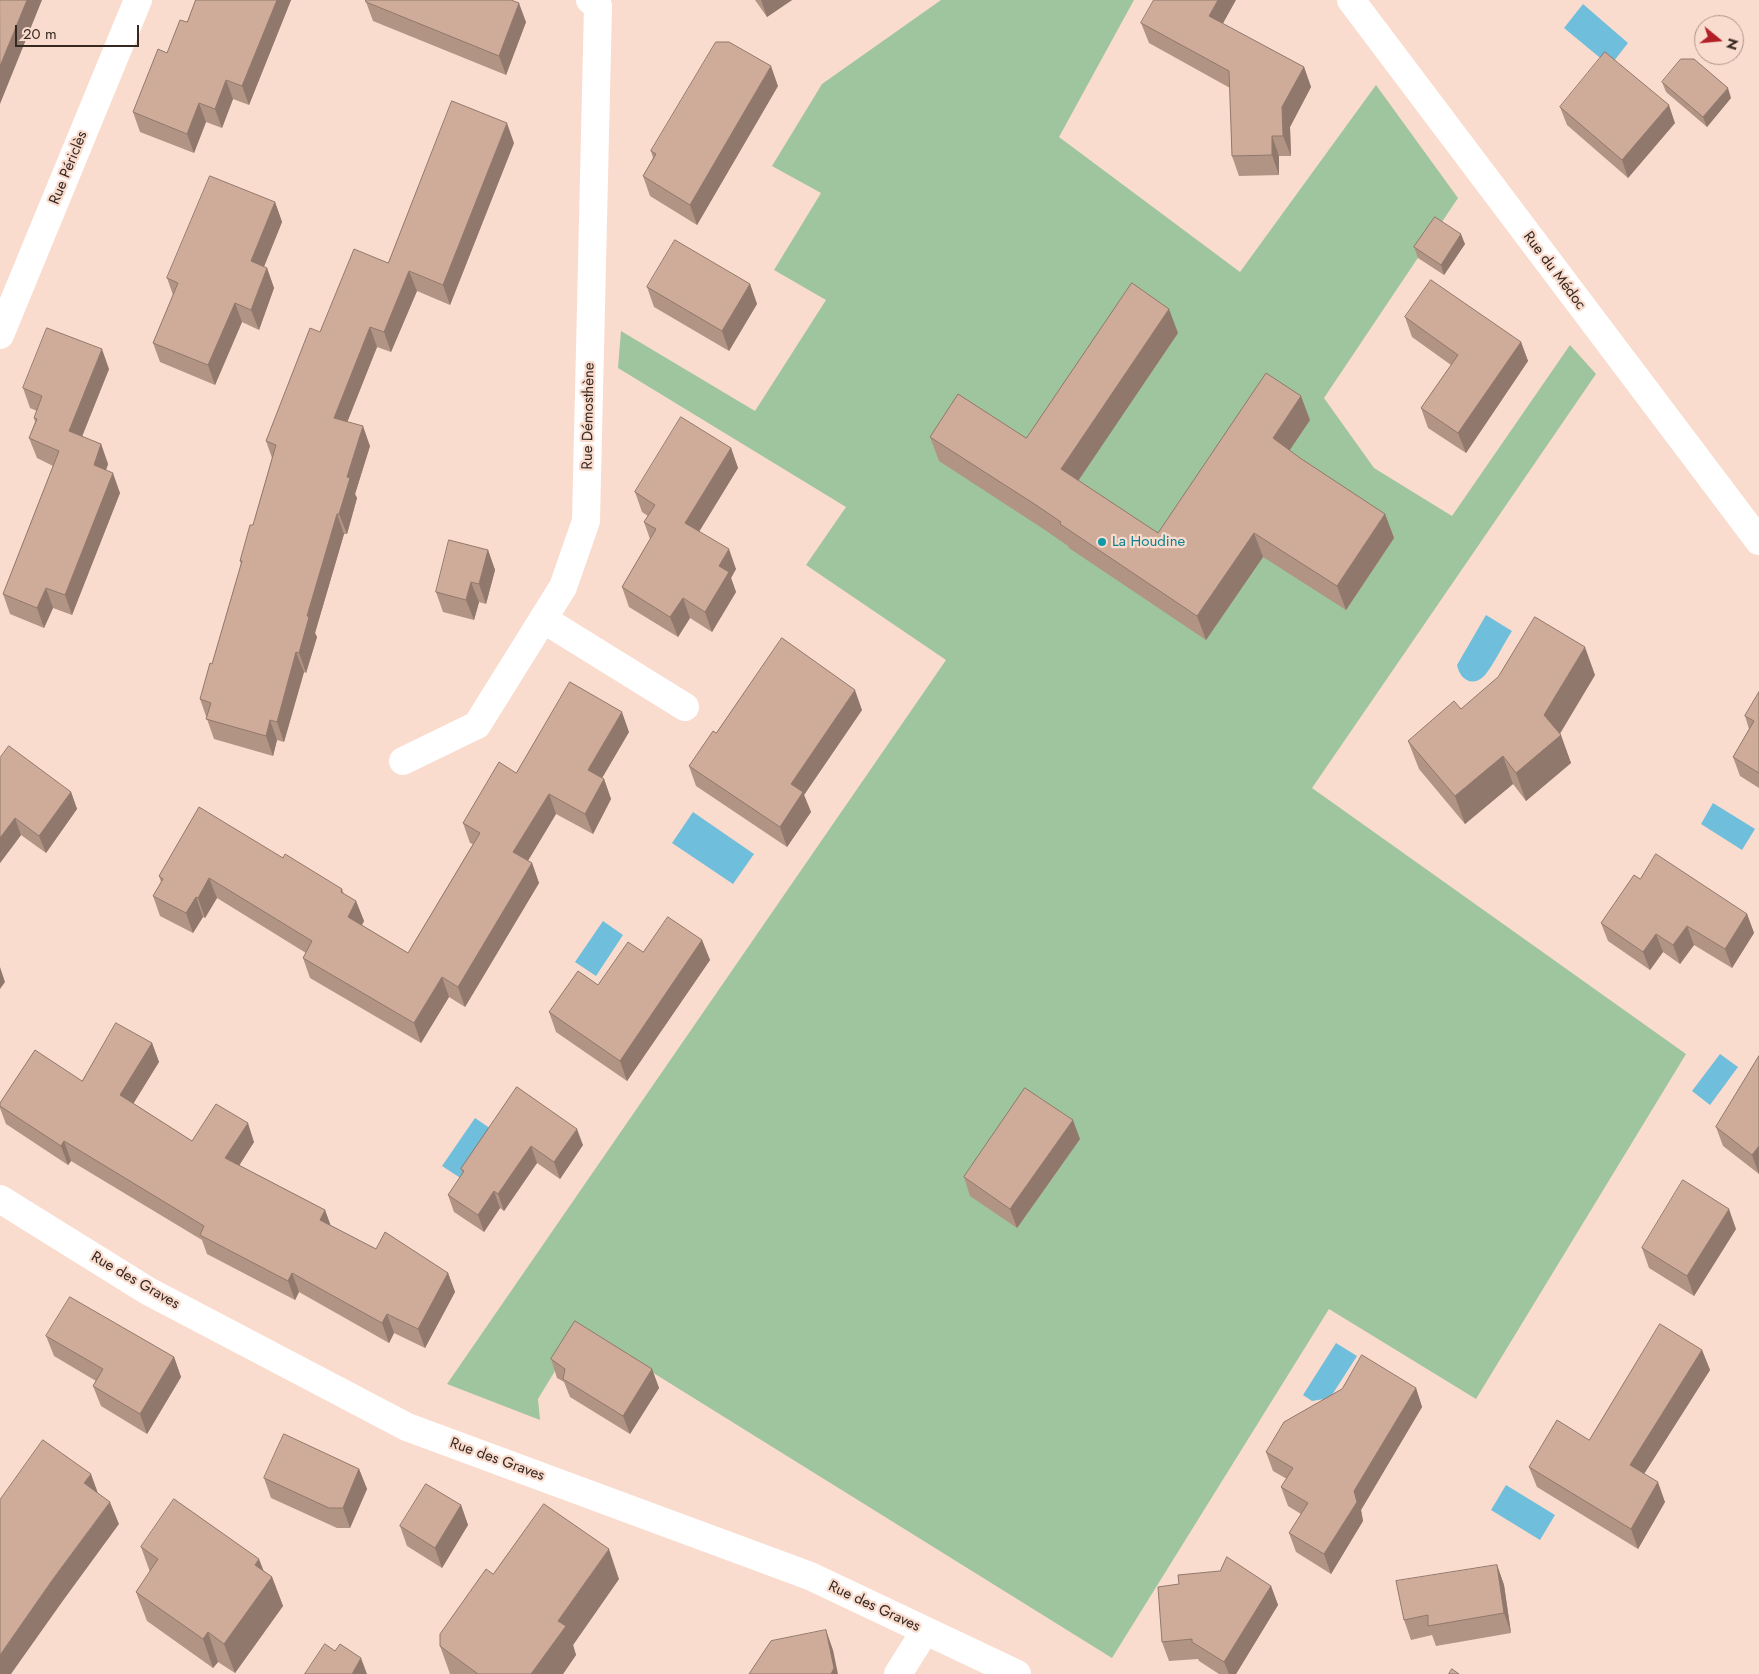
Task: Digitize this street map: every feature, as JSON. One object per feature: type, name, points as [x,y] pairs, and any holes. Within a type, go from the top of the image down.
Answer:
[{"type":"street","name":"Rue Périclès","points":[[0,335],[138,0]]},
{"type":"street","name":"Rue du Médoc","points":[[1351,0],[1759,541]]},
{"type":"street","name":"Rue Démosthène","points":[[403,761],[477,725],[563,587],[586,521],[598,2]]},
{"type":"street","points":[[543,619],[685,706]]},
{"type":"street","name":"Rue des Graves","points":[[0,1199],[148,1291],[407,1427],[810,1576],[1017,1674]]},
{"type":"street","points":[[898,1674],[925,1631]]},
{"type":"green space","points":[[941,0],[1134,0],[1059,137],[1240,272],[1376,85],[1458,198],[1324,398],[1374,468],[1452,516],[1570,345],[1596,374],[1312,788],[1686,1054],[1476,1399],[1329,1309],[1112,1658],[581,1328],[538,1399],[540,1420],[447,1384],[946,660],[806,565],[846,507],[618,368],[621,331],[755,411],[826,300],[774,270],[821,193],[772,166],[822,84]]},
{"type":"water","points":[[1583,4],[1628,43],[1610,66],[1564,28]]},
{"type":"water","points":[[1486,615],[1512,631],[1485,675],[1472,682],[1461,675],[1457,665]]},
{"type":"water","points":[[1713,803],[1755,829],[1742,850],[1701,824]]},
{"type":"water","points":[[693,812],[754,854],[733,884],[672,843]]},
{"type":"water","points":[[603,921],[623,935],[596,976],[575,962]]},
{"type":"water","points":[[1720,1054],[1738,1067],[1710,1105],[1692,1091]]},
{"type":"water","points":[[475,1118],[494,1131],[462,1179],[442,1166]]},
{"type":"water","points":[[1336,1343],[1357,1356],[1330,1398],[1312,1401],[1303,1395]]},
{"type":"water","points":[[1506,1485],[1555,1515],[1540,1540],[1491,1510]]},
{"type":"building","points":[[0,0],[27,0],[0,66]]},
{"type":"building","points":[[196,0],[277,0],[242,86],[226,80],[215,109],[199,103],[187,134],[133,112],[158,49],[167,53],[180,20],[187,22]]},
{"type":"building","points":[[366,0],[511,0],[519,3],[499,56],[366,2]]},
{"type":"building","points":[[1154,0],[1218,0],[1209,16],[1304,67],[1282,107],[1283,136],[1272,136],[1272,155],[1232,156],[1229,71],[1141,23]]},
{"type":"building","points":[[716,42],[729,42],[771,66],[690,205],[643,176],[656,154],[651,151]]},
{"type":"building","points":[[1605,52],[1669,105],[1622,160],[1560,107]]},
{"type":"building","points":[[1681,59],[1694,59],[1694,65],[1701,65],[1728,88],[1703,117],[1662,82]]},
{"type":"building","points":[[452,101],[507,123],[443,285],[409,271],[384,332],[370,327],[334,418],[363,426],[347,477],[350,478],[339,514],[337,514],[307,616],[309,617],[299,653],[296,652],[277,722],[270,720],[266,736],[206,719],[211,703],[200,699],[242,561],[240,561],[250,525],[253,525],[276,445],[266,441],[310,328],[320,332],[354,249],[388,263]]},
{"type":"building","points":[[210,176],[275,202],[251,261],[267,268],[251,310],[235,303],[208,365],[153,343],[178,283],[167,278]]},
{"type":"building","points":[[1435,217],[1461,234],[1441,265],[1414,247]]},
{"type":"building","points":[[675,240],[750,284],[722,331],[647,287]]},
{"type":"building","points":[[1431,280],[1521,342],[1458,433],[1421,408],[1458,355],[1405,317]]},
{"type":"building","points":[[1132,283],[1169,309],[1061,469],[1158,533],[1266,373],[1301,396],[1273,438],[1385,514],[1337,586],[1254,533],[1197,616],[1060,524],[1061,522],[1036,505],[930,437],[958,394],[1026,438]]},
{"type":"building","points":[[47,328],[102,349],[69,431],[101,444],[94,465],[113,473],[65,595],[46,588],[37,608],[3,594],[59,451],[29,438],[37,419],[34,418],[42,396],[23,388]]},
{"type":"building","points":[[681,417],[731,448],[685,523],[729,549],[719,566],[729,572],[705,612],[683,598],[670,617],[622,587],[656,529],[644,522],[655,505],[635,492]]},
{"type":"building","points":[[449,540],[488,550],[479,584],[471,582],[466,600],[436,592]]},
{"type":"building","points":[[1535,617],[1585,647],[1544,715],[1561,735],[1516,773],[1503,756],[1455,796],[1408,741],[1454,701],[1461,709],[1498,677]]},
{"type":"building","points":[[782,638],[855,690],[791,784],[803,792],[780,827],[689,766],[713,731],[716,733]]},
{"type":"building","points":[[570,682],[622,712],[588,770],[604,779],[585,814],[549,794],[513,852],[532,863],[458,987],[442,977],[414,1023],[303,958],[312,941],[209,878],[198,898],[196,897],[186,913],[153,896],[163,879],[159,876],[199,807],[283,858],[285,854],[342,889],[341,892],[356,901],[348,917],[408,953],[480,833],[463,823],[499,762],[516,773]]},
{"type":"building","points":[[1759,692],[1759,773],[1733,757],[1754,721],[1745,716]]},
{"type":"building","points":[[9,746],[71,792],[39,836],[15,818],[0,838],[0,758]]},
{"type":"building","points":[[1656,854],[1747,914],[1725,949],[1687,926],[1673,945],[1656,934],[1643,952],[1601,923],[1634,875],[1640,879]]},
{"type":"building","points":[[668,917],[702,940],[620,1061],[549,1012],[578,971],[598,985],[628,942],[643,952]]},
{"type":"building","points":[[116,1023],[152,1043],[120,1095],[192,1141],[216,1104],[248,1123],[225,1158],[325,1210],[320,1220],[376,1249],[385,1232],[448,1273],[418,1329],[387,1314],[382,1323],[292,1273],[288,1281],[200,1235],[204,1226],[64,1141],[61,1146],[0,1106],[0,1103],[35,1050],[82,1081]]},
{"type":"building","points":[[1759,1056],[1759,1146],[1752,1155],[1716,1127]]},
{"type":"building","points":[[517,1087],[577,1129],[554,1162],[531,1146],[498,1194],[494,1191],[478,1215],[448,1195],[464,1171],[461,1169]]},
{"type":"building","points":[[1025,1088],[1073,1120],[1010,1209],[964,1177]]},
{"type":"building","points":[[1683,1180],[1729,1209],[1687,1276],[1642,1248]]},
{"type":"building","points":[[70,1297],[174,1357],[140,1414],[93,1386],[103,1369],[46,1336]]},
{"type":"building","points":[[575,1321],[652,1369],[623,1416],[563,1379],[565,1369],[551,1359]]},
{"type":"building","points":[[1660,1324],[1702,1350],[1630,1465],[1658,1482],[1631,1529],[1529,1467],[1557,1420],[1589,1440]]},
{"type":"building","points":[[1362,1355],[1416,1388],[1354,1491],[1357,1502],[1324,1554],[1289,1533],[1308,1503],[1281,1487],[1293,1468],[1266,1452],[1284,1422],[1342,1389]]},
{"type":"building","points":[[284,1434],[359,1469],[343,1508],[329,1508],[264,1478]]},
{"type":"building","points":[[43,1440],[91,1474],[84,1483],[110,1502],[0,1655],[0,1500]]},
{"type":"building","points":[[426,1484],[461,1505],[435,1548],[400,1526]]},
{"type":"building","points":[[174,1499],[259,1559],[255,1565],[272,1577],[224,1644],[208,1632],[203,1639],[136,1592],[158,1559],[141,1547]]},
{"type":"building","points":[[544,1504],[609,1549],[558,1621],[566,1626],[531,1674],[478,1674],[440,1646],[440,1634],[486,1569],[493,1574]]},
{"type":"building","points":[[1227,1557],[1271,1586],[1224,1662],[1192,1642],[1192,1639],[1162,1642],[1158,1587],[1179,1584],[1178,1575],[1220,1571]]},
{"type":"building","points":[[1497,1565],[1504,1613],[1428,1626],[1428,1615],[1404,1620],[1396,1581]]},
{"type":"building","points":[[826,1630],[834,1668],[831,1674],[749,1674],[771,1641]]},
{"type":"building","points":[[325,1644],[335,1651],[340,1644],[361,1658],[352,1674],[305,1674]]},
{"type":"building","points":[[1452,1669],[1459,1674],[1449,1674]]},
{"type":"place","name":"La Houdine","points":[[1102,542]]}]
